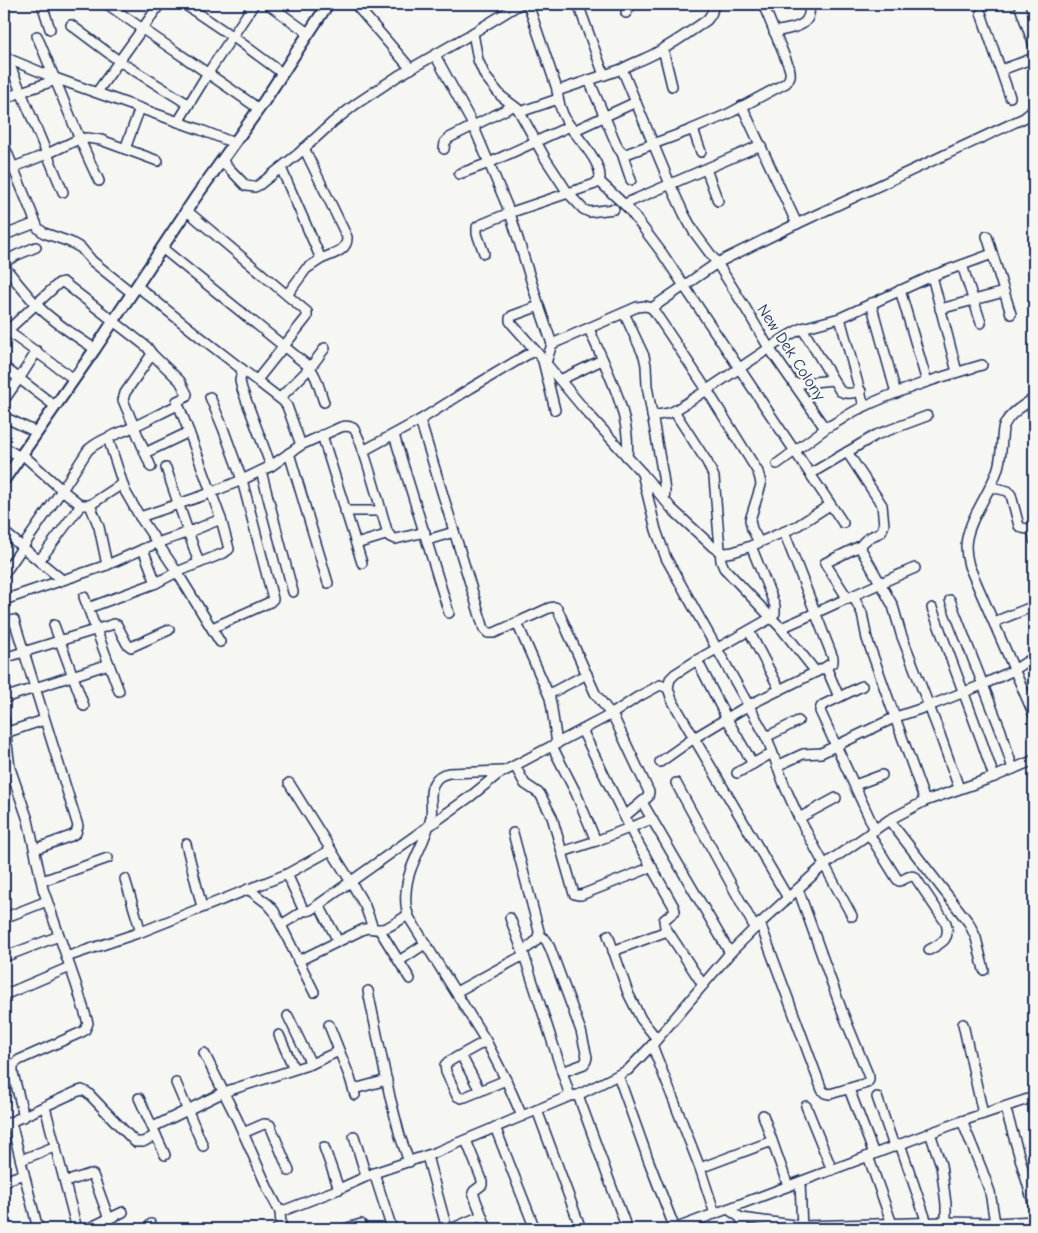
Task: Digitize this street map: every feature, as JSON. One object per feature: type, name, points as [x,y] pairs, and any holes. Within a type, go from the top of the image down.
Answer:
[{"type":"main road","points":[[4,480],[95,349],[186,210],[259,109],[328,4]]},
{"type":"street","points":[[42,4],[50,29]]},
{"type":"street","points":[[107,4],[259,109]]},
{"type":"street","points":[[97,92],[160,4]]},
{"type":"street","points":[[184,4],[282,73]]},
{"type":"street","points":[[178,122],[254,4]]},
{"type":"street","points":[[268,4],[308,33]]},
{"type":"street","points":[[355,4],[411,69]]},
{"type":"street","points":[[222,161],[242,184],[250,187],[259,185],[356,104],[520,4]]},
{"type":"street","points":[[484,253],[477,234],[477,227],[510,213],[594,184],[599,181],[601,175],[593,158],[565,120],[558,104],[558,95],[528,4]]},
{"type":"street","points":[[578,4],[604,75]]},
{"type":"street","points":[[626,13],[632,4]]},
{"type":"street","points":[[444,150],[445,142],[449,138],[474,126],[558,95],[589,80],[622,69],[663,49],[707,20],[712,15],[712,4]]},
{"type":"street","points":[[622,153],[626,154],[728,114],[790,79],[791,74],[763,4]]},
{"type":"street","points":[[774,32],[804,23],[809,18],[809,4]]},
{"type":"street","points":[[1019,4],[1034,46]]},
{"type":"street","points":[[981,13],[1010,97]]},
{"type":"street","points":[[72,25],[119,62],[188,104]]},
{"type":"street","points":[[472,33],[478,60],[485,76],[501,96],[516,109],[568,193],[583,209],[589,212],[614,209]]},
{"type":"street","points":[[37,36],[79,139],[99,181]]},
{"type":"street","points":[[663,49],[672,86]]},
{"type":"street","points":[[4,55],[56,79],[97,92],[234,144]]},
{"type":"street","points":[[4,55],[63,192]]},
{"type":"street","points":[[436,55],[474,126],[510,213],[552,344]]},
{"type":"street","points":[[1001,70],[1034,58]]},
{"type":"street","name":"New Dek Colony","points":[[622,69],[670,184],[694,232],[717,264],[769,348],[794,384],[822,424],[829,426]]},
{"type":"street","points":[[4,98],[56,79]]},
{"type":"street","points":[[589,80],[618,148],[622,153],[631,180]]},
{"type":"street","points":[[459,174],[636,102]]},
{"type":"street","points":[[652,308],[717,264],[797,224],[1024,118],[1030,114],[1034,105]]},
{"type":"street","points":[[742,106],[797,224]]},
{"type":"street","points":[[125,149],[140,108]]},
{"type":"street","points":[[693,129],[701,152]]},
{"type":"street","points":[[4,171],[79,139],[95,138],[158,161]]},
{"type":"street","points":[[4,145],[38,228],[44,233],[81,248],[92,261],[135,289],[280,398],[287,406],[301,445]]},
{"type":"street","points":[[628,208],[627,204],[629,202],[761,145]]},
{"type":"street","points":[[287,295],[306,270],[321,259],[341,250],[347,242],[347,237],[304,148]]},
{"type":"street","points":[[281,168],[321,259]]},
{"type":"street","points":[[706,169],[718,201]]},
{"type":"street","points":[[599,181],[628,208],[654,241],[843,523]]},
{"type":"street","points":[[186,210],[308,314],[257,380]]},
{"type":"street","points":[[4,233],[10,233],[36,223]]},
{"type":"street","points":[[987,236],[1011,314]]},
{"type":"street","points":[[4,262],[36,247]]},
{"type":"street","points":[[162,248],[310,368],[324,402]]},
{"type":"street","points":[[652,416],[669,413],[802,328],[840,318],[932,276],[992,254]]},
{"type":"street","points":[[962,265],[980,323]]},
{"type":"street","points":[[4,266],[42,310],[71,334],[95,349]]},
{"type":"street","points":[[932,276],[957,372]]},
{"type":"street","points":[[74,378],[6,327],[37,305],[59,283],[63,282],[147,348],[180,381],[187,396],[176,401],[190,432],[212,492],[229,546],[228,550],[224,553],[88,608]]},
{"type":"street","points":[[900,290],[927,382]]},
{"type":"street","points":[[940,309],[1004,292]]},
{"type":"street","points":[[871,304],[896,393]]},
{"type":"street","points":[[539,306],[512,316],[510,321],[664,500],[713,547],[726,553],[733,552],[784,532],[830,506]]},
{"type":"street","points":[[555,410],[544,361],[552,344],[636,307],[652,308],[754,464],[760,479],[760,491],[750,520],[755,544],[775,606],[775,614],[675,674],[670,679],[668,688],[672,700],[788,898]]},
{"type":"street","points":[[624,313],[644,356],[646,365],[647,386],[663,476],[664,500]]},
{"type":"street","points":[[840,318],[864,406]]},
{"type":"street","points":[[802,328],[840,391],[848,394],[860,391]]},
{"type":"street","points":[[589,329],[624,414],[628,439],[628,457]]},
{"type":"street","points":[[280,398],[310,368],[325,348]]},
{"type":"street","points":[[363,451],[420,420],[535,350]]},
{"type":"street","points":[[4,400],[37,351]]},
{"type":"street","points":[[151,467],[123,397],[152,354]]},
{"type":"street","points":[[560,380],[602,360]]},
{"type":"street","points":[[777,464],[829,426],[864,406],[927,382],[982,365]]},
{"type":"street","points":[[4,367],[55,406]]},
{"type":"street","points":[[242,369],[240,381],[242,389],[271,466]]},
{"type":"street","points":[[794,384],[833,380]]},
{"type":"street","points":[[210,398],[242,480],[272,599],[270,602],[212,628]]},
{"type":"street","points":[[1034,398],[1009,416],[1004,423],[1000,464],[991,487],[971,525],[966,546],[969,566],[1034,715]]},
{"type":"street","points":[[4,574],[92,446],[178,404]]},
{"type":"street","points":[[674,410],[707,462],[714,477],[719,551],[724,568],[781,628],[816,672]]},
{"type":"street","points":[[810,474],[876,435],[927,416]]},
{"type":"street","points":[[4,417],[36,432]]},
{"type":"street","points":[[420,420],[484,629],[488,633],[494,633],[549,608],[555,607],[559,612],[595,693],[612,714],[648,789],[649,795],[625,816]]},
{"type":"street","points":[[140,517],[242,480],[271,466],[301,445],[346,426],[351,427],[357,433],[390,537],[426,536],[454,532]]},
{"type":"street","points":[[145,453],[190,432]]},
{"type":"street","points":[[394,435],[449,613]]},
{"type":"street","points":[[322,436],[362,563]]},
{"type":"street","points":[[108,438],[122,484],[140,517],[177,572],[220,642]]},
{"type":"street","points":[[4,447],[21,456],[62,490],[85,505],[99,527],[107,564]]},
{"type":"street","points":[[847,452],[878,498],[883,510],[884,525],[881,532],[862,542],[860,546],[825,563],[862,614],[867,639],[925,801]]},
{"type":"street","points":[[289,453],[328,583]]},
{"type":"street","points":[[166,468],[199,563]]},
{"type":"street","points":[[261,471],[293,592]]},
{"type":"street","points":[[642,473],[656,530],[666,558],[766,737],[799,818],[852,916]]},
{"type":"street","points":[[39,561],[85,505],[122,484]]},
{"type":"street","points":[[991,487],[1008,491],[1013,501],[1019,526],[1025,529],[1034,528],[1034,540]]},
{"type":"street","points":[[345,512],[381,511]]},
{"type":"street","points":[[4,600],[107,564],[221,519]]},
{"type":"street","points":[[4,532],[61,579]]},
{"type":"street","points":[[660,762],[694,738],[749,705],[826,667],[832,662],[833,658],[784,532]]},
{"type":"street","points":[[356,544],[389,534]]},
{"type":"street","points":[[860,546],[893,606],[901,634],[960,788]]},
{"type":"street","points":[[143,549],[156,582]]},
{"type":"street","points":[[781,628],[915,568]]},
{"type":"street","points":[[84,597],[119,692]]},
{"type":"street","points":[[950,600],[1001,731],[1013,769]]},
{"type":"street","points":[[994,622],[1034,606]]},
{"type":"street","points":[[932,608],[994,777]]},
{"type":"street","points":[[4,624],[14,620],[78,826],[76,833],[72,836],[35,850]]},
{"type":"street","points":[[517,623],[549,694],[552,709],[554,745],[596,841]]},
{"type":"street","points":[[4,658],[116,624],[130,647],[168,630]]},
{"type":"street","points":[[54,625],[84,706]]},
{"type":"street","points":[[749,631],[780,690]]},
{"type":"street","points":[[777,766],[799,756],[821,752],[896,717],[964,692],[1014,670],[1034,657]]},
{"type":"street","points":[[697,660],[727,719],[753,764]]},
{"type":"street","points":[[4,698],[109,664]]},
{"type":"street","points":[[826,667],[839,696]]},
{"type":"street","points":[[549,694],[587,674]]},
{"type":"street","points":[[281,925],[305,910],[311,910],[319,905],[505,770],[612,714],[660,685],[668,688]]},
{"type":"street","points":[[862,686],[823,705],[820,711],[855,785],[872,832],[896,879],[899,881],[908,877],[915,877],[946,923],[947,937],[943,942],[929,950]]},
{"type":"street","points":[[4,719],[10,768],[25,810],[47,901],[88,1024],[82,1032],[19,1060],[13,1065],[13,1073],[24,1117]]},
{"type":"street","points":[[6,733],[44,720]]},
{"type":"street","points":[[766,737],[798,721]]},
{"type":"street","points":[[582,730],[630,828],[675,909],[664,920],[664,925],[703,986]]},
{"type":"street","points":[[738,773],[772,753]]},
{"type":"street","points":[[280,1212],[339,1189],[370,1174],[427,1156],[574,1096],[628,1070],[655,1042],[730,953],[824,865],[889,820],[925,801],[994,777],[1034,760]]},
{"type":"street","points":[[515,766],[525,784],[540,794],[552,817],[573,892],[576,895],[652,867]]},
{"type":"street","points":[[505,770],[449,773],[439,777],[433,784],[432,810],[428,826],[410,869],[406,898],[408,915],[486,1040],[522,1116]]},
{"type":"street","points":[[855,785],[882,775]]},
{"type":"street","points":[[289,783],[351,882],[376,929],[410,980]]},
{"type":"street","points":[[676,783],[757,926],[822,1090],[830,1094],[867,1083],[869,1077],[842,1011],[798,889]]},
{"type":"street","points":[[799,818],[836,798]]},
{"type":"street","points":[[642,802],[730,953]]},
{"type":"street","points":[[562,852],[652,819]]},
{"type":"street","points":[[889,820],[970,923],[984,970]]},
{"type":"street","points":[[456,992],[523,953],[536,942],[539,935],[513,833]]},
{"type":"street","points":[[186,844],[202,907]]},
{"type":"street","points":[[66,957],[141,932],[287,874],[331,850]]},
{"type":"street","points":[[42,881],[108,858]]},
{"type":"street","points":[[287,874],[305,910]]},
{"type":"street","points":[[125,879],[141,932]]},
{"type":"street","points":[[248,889],[271,907],[314,992]]},
{"type":"street","points":[[4,918],[47,901]]},
{"type":"street","points":[[319,905],[338,941]]},
{"type":"street","points":[[298,961],[367,928],[384,929],[408,915]]},
{"type":"street","points":[[510,918],[562,1072],[574,1096],[627,1229]]},
{"type":"street","points":[[613,951],[667,930]]},
{"type":"street","points":[[539,935],[546,940],[550,948],[581,1031],[587,1057],[584,1064],[562,1072]]},
{"type":"street","points":[[608,935],[628,993],[655,1042],[715,1214]]},
{"type":"street","points":[[4,957],[59,936]]},
{"type":"street","points":[[399,961],[425,944]]},
{"type":"street","points":[[4,995],[70,967]]},
{"type":"street","points":[[368,991],[400,1136],[409,1162]]},
{"type":"street","points":[[288,1016],[311,1064]]},
{"type":"street","points":[[963,1024],[983,1114]]},
{"type":"street","points":[[329,1025],[354,1092],[387,1080]]},
{"type":"street","points":[[279,1035],[294,1070]]},
{"type":"street","points":[[486,1040],[448,1062],[444,1067],[457,1096],[463,1098],[506,1080]]},
{"type":"street","points":[[38,1229],[21,1160],[7,1124],[79,1091],[85,1091],[135,1142],[143,1142],[154,1131],[187,1109],[224,1092],[311,1064],[339,1051]]},
{"type":"street","points":[[204,1053],[280,1212],[280,1228]]},
{"type":"street","points":[[461,1055],[480,1091]]},
{"type":"street","points":[[618,1075],[675,1229],[698,1225],[715,1214],[788,1186],[962,1121],[1034,1097]]},
{"type":"street","points":[[176,1083],[204,1146]]},
{"type":"street","points":[[849,1089],[871,1155],[886,1226]]},
{"type":"street","points":[[877,1097],[927,1223]]},
{"type":"street","points":[[139,1098],[165,1154]]},
{"type":"street","points":[[806,1106],[832,1170]]},
{"type":"street","points":[[45,1107],[77,1229]]},
{"type":"street","points":[[1005,1107],[1034,1206]]},
{"type":"street","points":[[537,1110],[581,1229]]},
{"type":"street","points":[[763,1115],[788,1186]]},
{"type":"street","points":[[962,1121],[982,1170],[1000,1225]]},
{"type":"street","points":[[243,1133],[264,1124],[270,1125],[289,1171]]},
{"type":"street","points":[[495,1128],[534,1229]]},
{"type":"street","points":[[930,1133],[941,1165],[946,1204],[946,1226]]},
{"type":"street","points":[[354,1136],[392,1229]]},
{"type":"street","points":[[466,1140],[482,1180],[482,1185],[473,1192],[487,1229]]},
{"type":"street","points":[[700,1168],[772,1141]]},
{"type":"street","points":[[21,1160],[56,1146]]},
{"type":"street","points":[[324,1148],[339,1189]]},
{"type":"street","points":[[427,1156],[447,1229]]},
{"type":"street","points":[[4,1182],[24,1174]]},
{"type":"street","points":[[66,1182],[90,1174],[93,1175],[109,1219]]},
{"type":"street","points":[[800,1182],[802,1228]]},
{"type":"street","points":[[728,1209],[741,1218],[802,1228],[927,1223],[946,1226],[981,1226],[1034,1221]]},
{"type":"street","points":[[87,1229],[123,1212]]},
{"type":"street","points":[[451,1229],[482,1216]]},
{"type":"street","points":[[741,1218],[744,1229]]},
{"type":"street","points":[[344,1229],[361,1224]]}]
